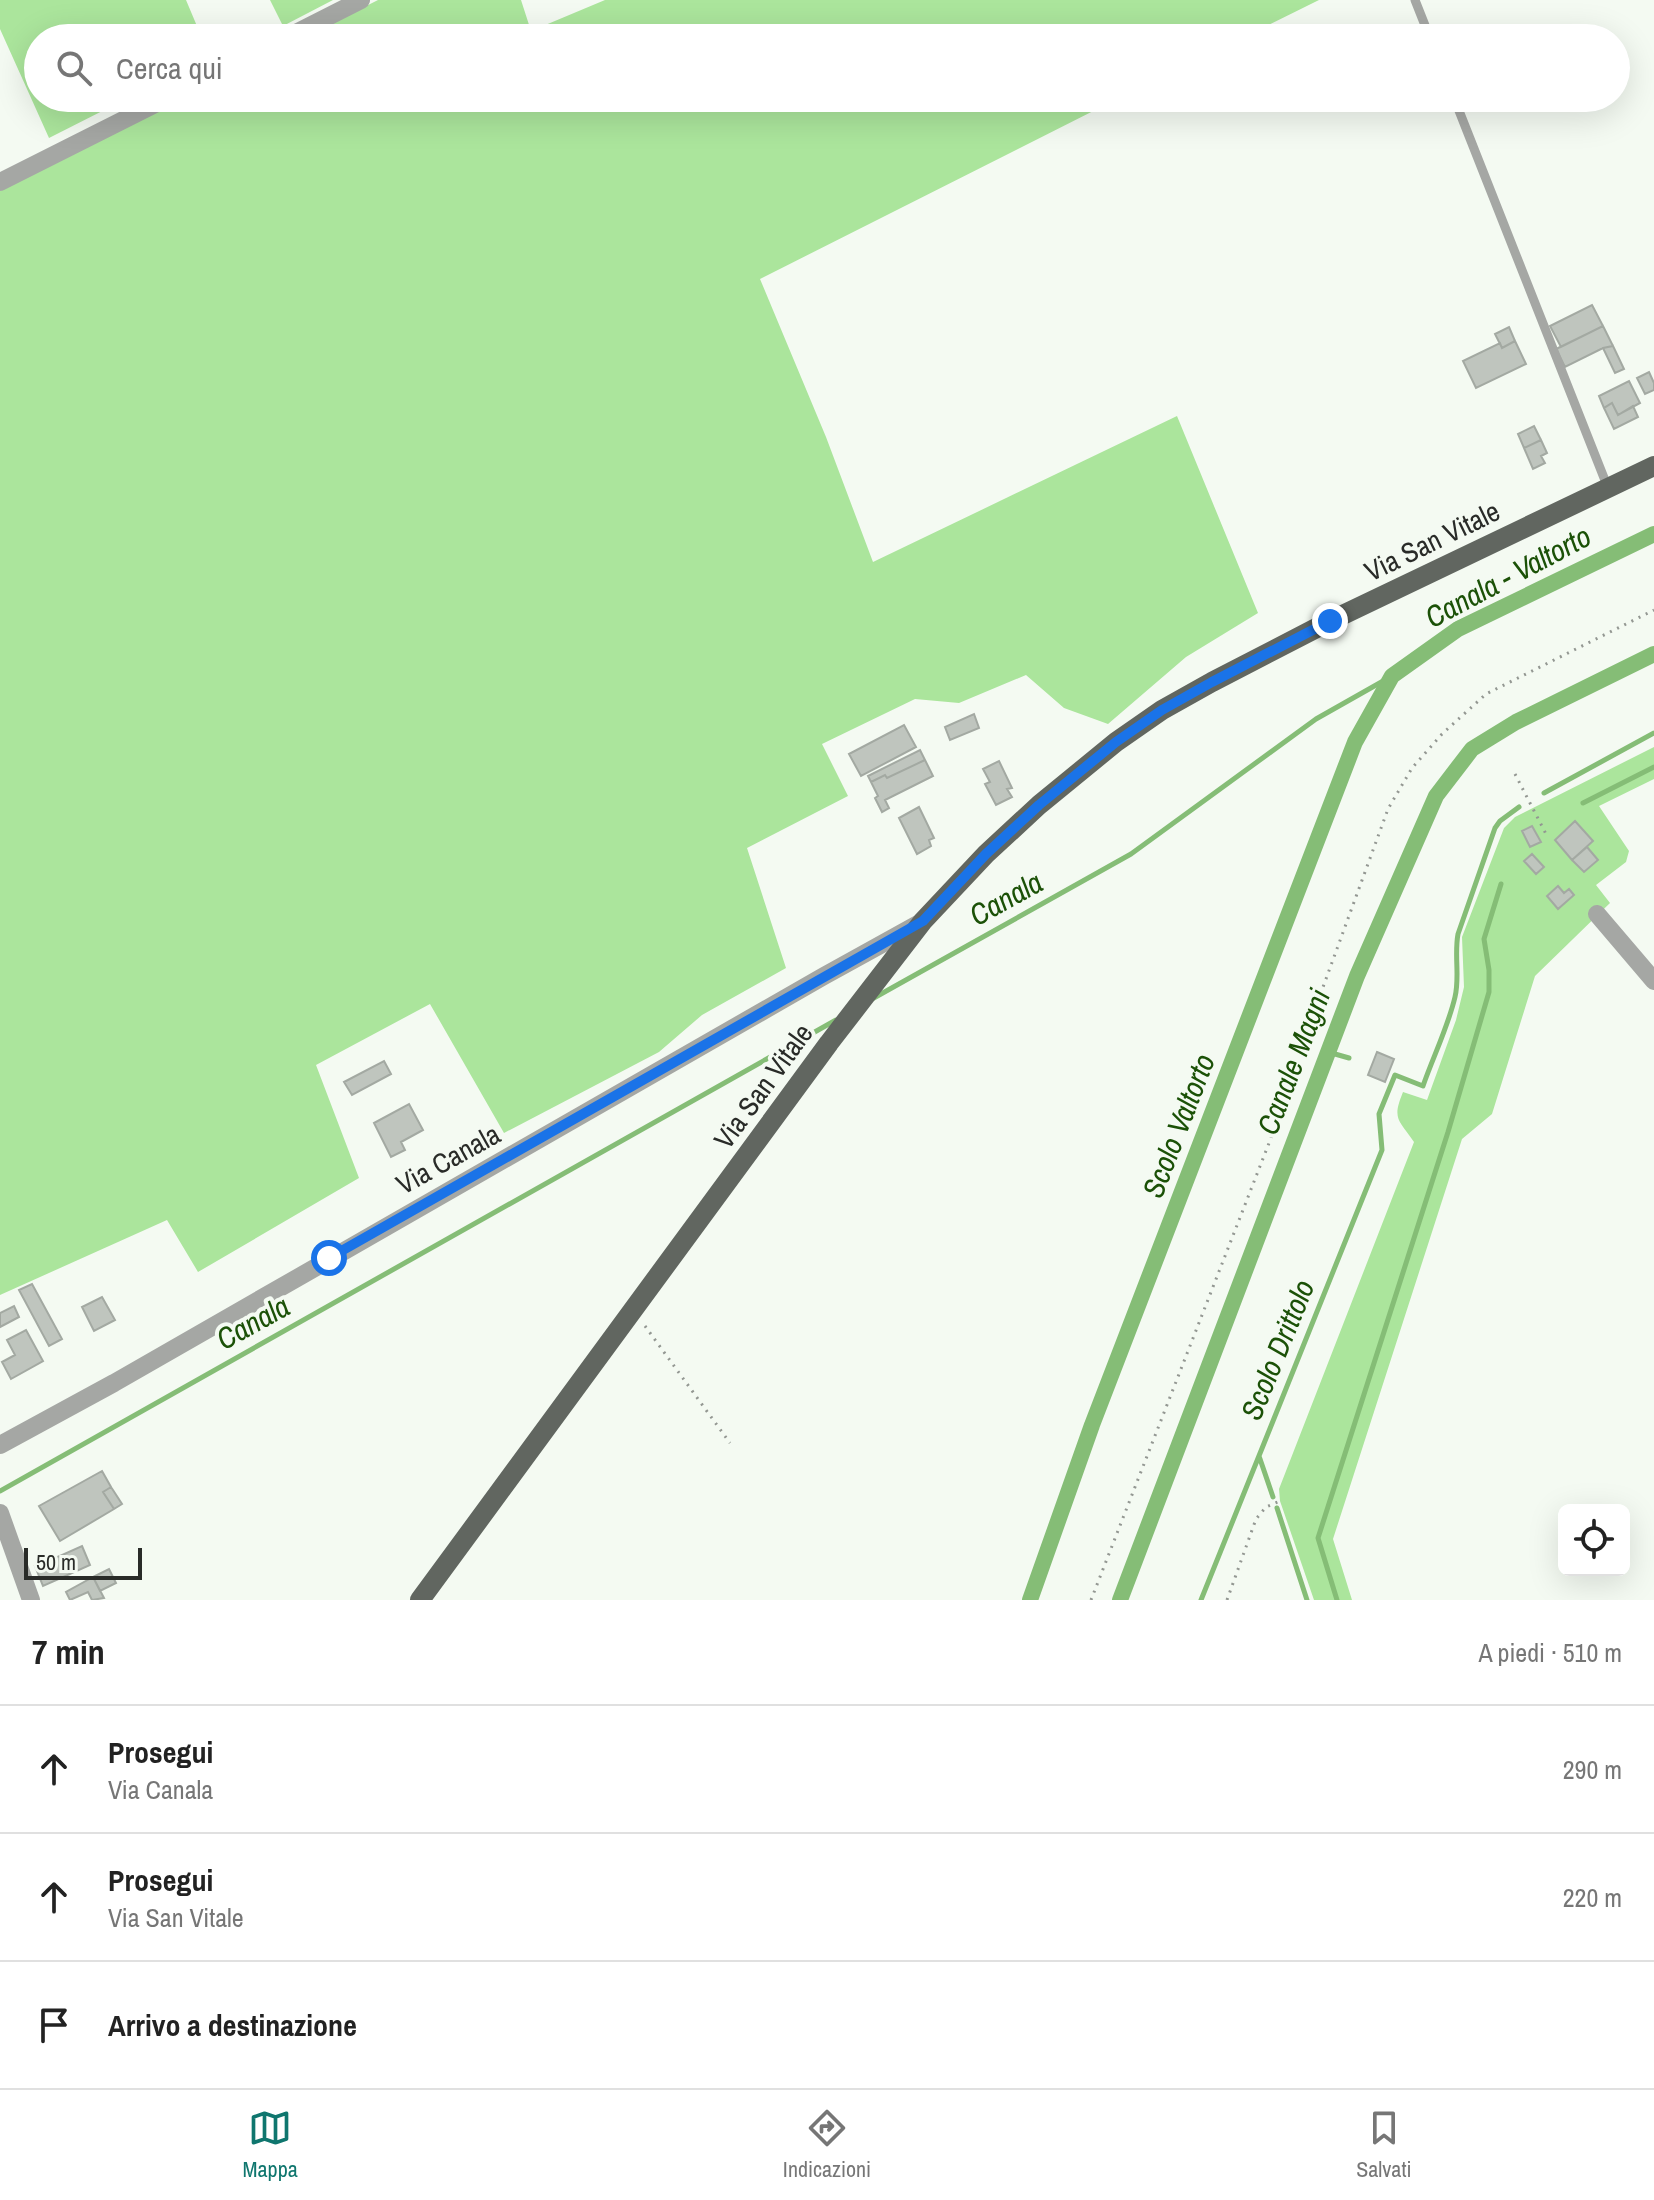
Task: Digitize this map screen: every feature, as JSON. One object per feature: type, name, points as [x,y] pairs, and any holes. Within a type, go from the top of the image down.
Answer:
[{"type":"main road","name":"Via San Vitale","points":[[420,1600],[829,1043],[923,921],[986,854],[1039,805],[1116,742],[1162,710],[1212,682],[1330,621],[1654,466]]},
{"type":"street","points":[[314,24],[361,0]]},
{"type":"street","points":[[0,182],[139,112]]},
{"type":"street","points":[[1597,914],[1654,981]]},
{"type":"street","name":"Via Canala","points":[[0,1445],[923,921]]},
{"type":"street","points":[[0,1513],[31,1600]]},
{"type":"lane","points":[[1415,0],[1424,24]]},
{"type":"lane","points":[[1460,112],[1608,488]]},
{"type":"path","points":[[1091,1600],[1271,1138],[1284,1094],[1388,809],[1412,768],[1442,734],[1486,694],[1654,610]]},
{"type":"path","points":[[1515,774],[1546,834]]},
{"type":"path","points":[[634,1310],[730,1443]]},
{"type":"path","points":[[1227,1600],[1256,1519],[1266,1507],[1280,1501]]},
{"type":"green space","points":[[0,0],[186,0],[196,24],[24,24],[24,82],[0,29]]},
{"type":"green space","points":[[270,0],[333,0],[287,24],[282,24]]},
{"type":"green space","points":[[378,0],[521,0],[529,24],[331,24]]},
{"type":"green space","points":[[605,0],[1319,0],[1270,24],[548,24]]},
{"type":"green space","points":[[37,112],[100,112],[49,138]]},
{"type":"green space","points":[[156,112],[1091,112],[760,279],[826,437],[873,562],[1177,416],[1258,613],[1186,657],[1108,724],[1064,708],[1026,675],[959,703],[915,699],[822,744],[848,796],[747,848],[786,968],[702,1015],[659,1052],[504,1133],[430,1004],[316,1065],[359,1178],[198,1272],[167,1220],[0,1295],[0,191]]},
{"type":"green space","points":[[1654,747],[1654,779],[1599,806],[1629,851],[1626,862],[1596,885],[1610,903],[1535,976],[1492,1114],[1462,1139],[1333,1539],[1352,1600],[1314,1600],[1280,1501],[1279,1489],[1414,1142],[1397,1114],[1403,1092],[1427,1100],[1456,1020],[1464,987],[1462,937],[1504,828],[1515,817]]},
{"type":"building","points":[[1592,305],[1603,326],[1561,347],[1550,326]]},
{"type":"building","points":[[1603,326],[1613,346],[1565,367],[1556,349]]},
{"type":"building","points":[[1509,327],[1515,341],[1502,348],[1495,334]]},
{"type":"building","points":[[1515,341],[1526,364],[1476,388],[1463,361],[1500,343],[1502,348]]},
{"type":"building","points":[[1613,346],[1624,369],[1615,373],[1603,348]]},
{"type":"building","points":[[1649,372],[1654,390],[1645,394],[1637,378]]},
{"type":"building","points":[[1629,381],[1640,403],[1618,415],[1612,403],[1604,408],[1599,396]]},
{"type":"building","points":[[1612,403],[1618,415],[1633,406],[1638,417],[1614,429],[1604,408]]},
{"type":"building","points":[[1534,426],[1541,440],[1524,448],[1518,434]]},
{"type":"building","points":[[1541,440],[1547,453],[1541,456],[1545,463],[1533,469],[1524,448]]},
{"type":"building","points":[[974,714],[979,728],[950,740],[945,727]]},
{"type":"building","points":[[904,725],[916,747],[861,776],[849,754]]},
{"type":"building","points":[[920,750],[925,760],[871,782],[868,776]]},
{"type":"building","points":[[925,760],[933,776],[885,800],[889,808],[882,812],[871,782]]},
{"type":"building","points":[[999,761],[1012,788],[1007,789],[1012,797],[996,805],[985,784],[990,782],[983,769]]},
{"type":"building","points":[[919,807],[934,838],[929,840],[931,846],[917,854],[899,818]]},
{"type":"building","points":[[1575,821],[1593,841],[1572,860],[1555,840]]},
{"type":"building","points":[[1532,826],[1541,842],[1530,847],[1522,831]]},
{"type":"building","points":[[1587,847],[1598,860],[1584,872],[1572,860]]},
{"type":"building","points":[[1532,854],[1544,867],[1536,874],[1524,861]]},
{"type":"building","points":[[1558,886],[1564,893],[1569,889],[1574,895],[1558,909],[1547,896]]},
{"type":"building","points":[[1377,1052],[1394,1059],[1385,1082],[1368,1075]]},
{"type":"building","points":[[384,1061],[391,1074],[352,1095],[344,1082]]},
{"type":"building","points":[[409,1104],[423,1130],[401,1142],[405,1150],[391,1157],[374,1123]]},
{"type":"building","points":[[32,1284],[62,1339],[49,1346],[19,1290]]},
{"type":"building","points":[[102,1297],[115,1320],[94,1331],[82,1307]]},
{"type":"building","points":[[14,1306],[19,1317],[0,1327],[0,1313]]},
{"type":"building","points":[[26,1330],[43,1361],[11,1379],[2,1362],[15,1355],[7,1340]]},
{"type":"building","points":[[102,1471],[111,1487],[103,1492],[114,1509],[60,1541],[39,1506]]},
{"type":"building","points":[[111,1487],[122,1504],[114,1509],[103,1492]]},
{"type":"building","points":[[82,1546],[90,1565],[70,1574],[62,1555]]},
{"type":"building","points":[[62,1555],[70,1574],[43,1586],[35,1566]]},
{"type":"building","points":[[109,1569],[116,1583],[100,1591],[93,1577]]},
{"type":"building","points":[[93,1577],[104,1598],[92,1600],[88,1592],[70,1600],[66,1592]]},
{"type":"waterway","name":"Scolo Valtorto","points":[[1030,1600],[1092,1425],[1355,742],[1392,676],[1458,629],[1654,534]]},
{"type":"waterway","name":"Canale Magni","points":[[1120,1600],[1357,976],[1436,796],[1472,749],[1516,722],[1654,654]]},
{"type":"waterway","name":"Canala","points":[[872,999],[1131,854],[1316,719],[1392,676]]},
{"type":"waterway","points":[[1544,793],[1654,733]]},
{"type":"waterway","points":[[1583,803],[1654,767]]},
{"type":"waterway","name":"Scolo Drittolo","points":[[1201,1600],[1382,1150],[1379,1114],[1395,1075],[1423,1086],[1455,997],[1458,934],[1495,828],[1519,807]]},
{"type":"waterway","points":[[1337,1600],[1318,1538],[1448,1132],[1489,992],[1484,939],[1501,884]]},
{"type":"waterway","name":"Canala","points":[[0,1491],[836,1020]]},
{"type":"waterway","points":[[1328,1052],[1349,1058]]},
{"type":"waterway","points":[[1259,1456],[1273,1497]]},
{"type":"waterway","points":[[1277,1508],[1307,1600]]},
{"type":"route","points":[[329,1258],[923,921],[986,854],[1039,805],[1116,742],[1162,710],[1330,621]]},
{"type":"water label","name":"Canala - Valtorto","points":[[1508,577]]}]
